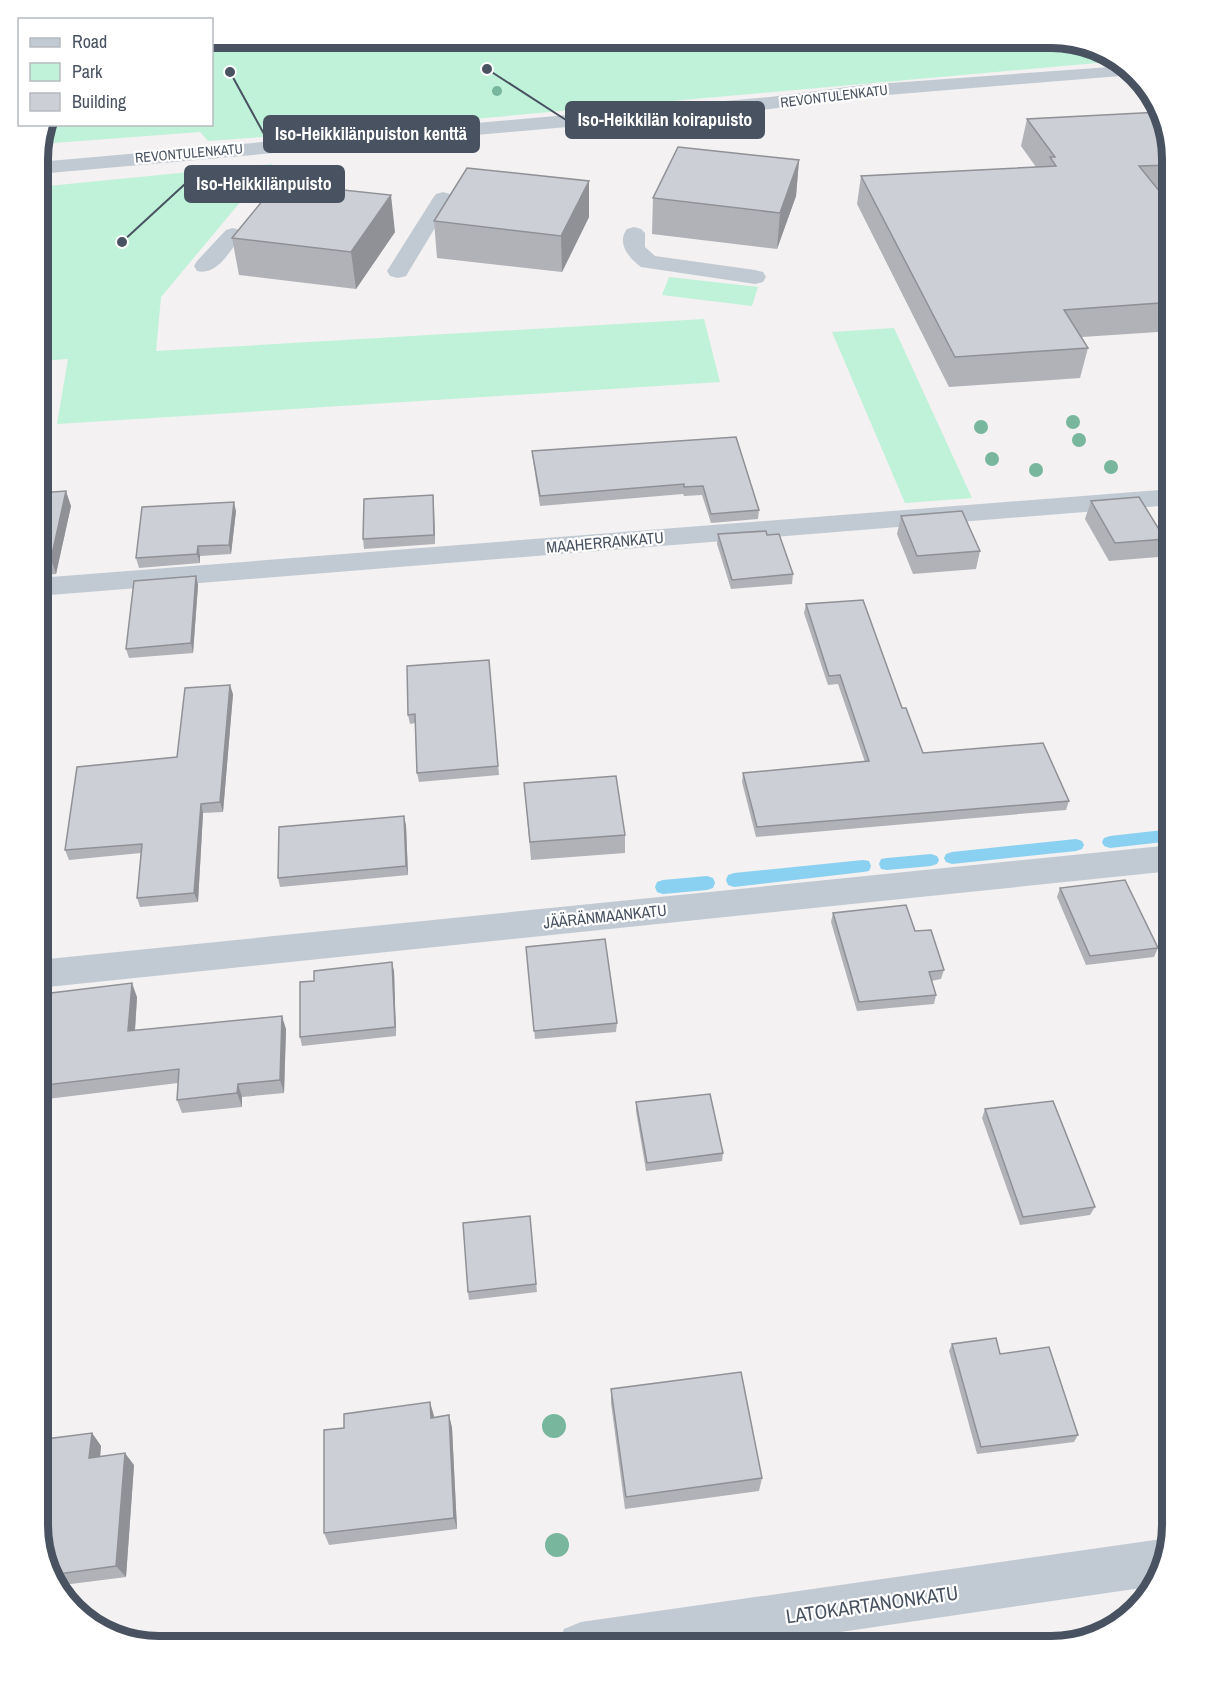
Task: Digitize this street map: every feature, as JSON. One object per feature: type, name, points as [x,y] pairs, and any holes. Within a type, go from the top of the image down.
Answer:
[{"type":"street","name":"REVONTULENKATU","points":[[48,167],[770,103],[863,91],[1119,72]]},
{"type":"street","points":[[398,271],[443,198]]},
{"type":"street","points":[[634,233],[636,252],[649,262],[755,276]]},
{"type":"street","points":[[204,266],[233,234]]},
{"type":"street","name":"MAAHERRANKATU","points":[[48,586],[1162,498]]},
{"type":"street","name":"JÄÄRÄNMAANKATU","points":[[48,973],[1162,859]]},
{"type":"street","name":"LATOKARTANONKATU","points":[[650,1636],[1155,1563]]},
{"type":"green space","points":[[213,48],[328,48],[344,52],[351,48],[1058,48],[1093,56],[1105,62],[328,132],[208,141],[200,132],[49,143],[53,126],[213,126]]},
{"type":"green space","points":[[272,164],[161,297],[156,351],[704,319],[720,382],[57,424],[68,359],[48,360],[48,186]]},
{"type":"green space","points":[[669,277],[758,287],[752,306],[662,295]]},
{"type":"green space","points":[[894,328],[972,498],[905,503],[832,332]]},
{"type":"building","points":[[1152,112],[1161,145],[1162,165],[1139,166],[1162,194],[1162,303],[1064,310],[1088,348],[955,357],[861,176],[1056,166],[1050,157],[1055,157],[1027,119]]},
{"type":"building","points":[[678,147],[799,160],[780,213],[653,198]]},
{"type":"building","points":[[467,168],[589,181],[561,236],[434,221]]},
{"type":"building","points":[[277,183],[391,195],[351,252],[232,238]]},
{"type":"building","points":[[736,437],[759,510],[711,514],[703,486],[684,487],[684,484],[540,496],[532,451]]},
{"type":"building","points":[[66,491],[51,559],[48,559],[48,492]]},
{"type":"building","points":[[433,495],[434,535],[363,539],[364,499]]},
{"type":"building","points":[[1139,497],[1162,534],[1162,539],[1115,543],[1091,501]]},
{"type":"building","points":[[234,502],[229,545],[198,546],[197,554],[136,558],[142,507]]},
{"type":"building","points":[[962,511],[980,551],[917,556],[901,516]]},
{"type":"building","points":[[766,531],[767,535],[779,534],[793,574],[732,580],[718,534]]},
{"type":"building","points":[[196,576],[191,643],[126,649],[134,581]]},
{"type":"building","points":[[863,600],[902,708],[906,708],[923,753],[1043,743],[1069,801],[757,827],[743,773],[869,761],[840,675],[829,676],[806,604]]},
{"type":"building","points":[[489,660],[498,766],[417,773],[415,714],[408,715],[407,666]]},
{"type":"building","points":[[230,685],[220,802],[201,804],[194,893],[137,898],[142,844],[65,850],[77,767],[177,757],[185,688]]},
{"type":"building","points":[[616,776],[625,835],[530,842],[524,783]]},
{"type":"building","points":[[404,816],[406,866],[278,878],[279,827]]},
{"type":"building","points":[[1125,880],[1158,948],[1090,956],[1060,888]]},
{"type":"building","points":[[906,905],[915,931],[931,930],[944,970],[929,972],[936,995],[859,1002],[833,913]]},
{"type":"building","points":[[605,939],[617,1023],[534,1031],[526,947]]},
{"type":"building","points":[[392,962],[395,1027],[300,1037],[300,982],[314,981],[314,971]]},
{"type":"building","points":[[132,983],[128,1031],[282,1016],[280,1080],[238,1084],[237,1093],[177,1100],[179,1069],[48,1085],[48,993]]},
{"type":"building","points":[[710,1094],[723,1153],[647,1163],[636,1102]]},
{"type":"building","points":[[1053,1101],[1095,1207],[1023,1217],[985,1109]]},
{"type":"building","points":[[530,1216],[536,1284],[468,1292],[463,1223]]},
{"type":"building","points":[[996,1338],[1000,1354],[1049,1347],[1078,1435],[981,1447],[952,1344]]},
{"type":"building","points":[[741,1372],[762,1478],[626,1497],[611,1389]]},
{"type":"building","points":[[430,1402],[431,1418],[449,1415],[454,1518],[324,1533],[324,1430],[344,1428],[344,1414]]},
{"type":"building","points":[[92,1433],[89,1458],[125,1453],[116,1566],[60,1574],[56,1567],[48,1525],[48,1439]]},
{"type":"waterway","points":[[1110,842],[1162,836]]},
{"type":"waterway","points":[[952,858],[1076,845]]},
{"type":"waterway","points":[[887,864],[931,860]]},
{"type":"waterway","points":[[734,880],[863,866]]},
{"type":"waterway","points":[[663,887],[707,883]]},
{"type":"place","name":"Iso-Heikkilän koirapuisto","points":[[487,69]]},
{"type":"place","name":"Iso-Heikkilänpuiston kenttä","points":[[230,72]]},
{"type":"place","name":"Iso-Heikkilänpuisto","points":[[122,242]]}]
